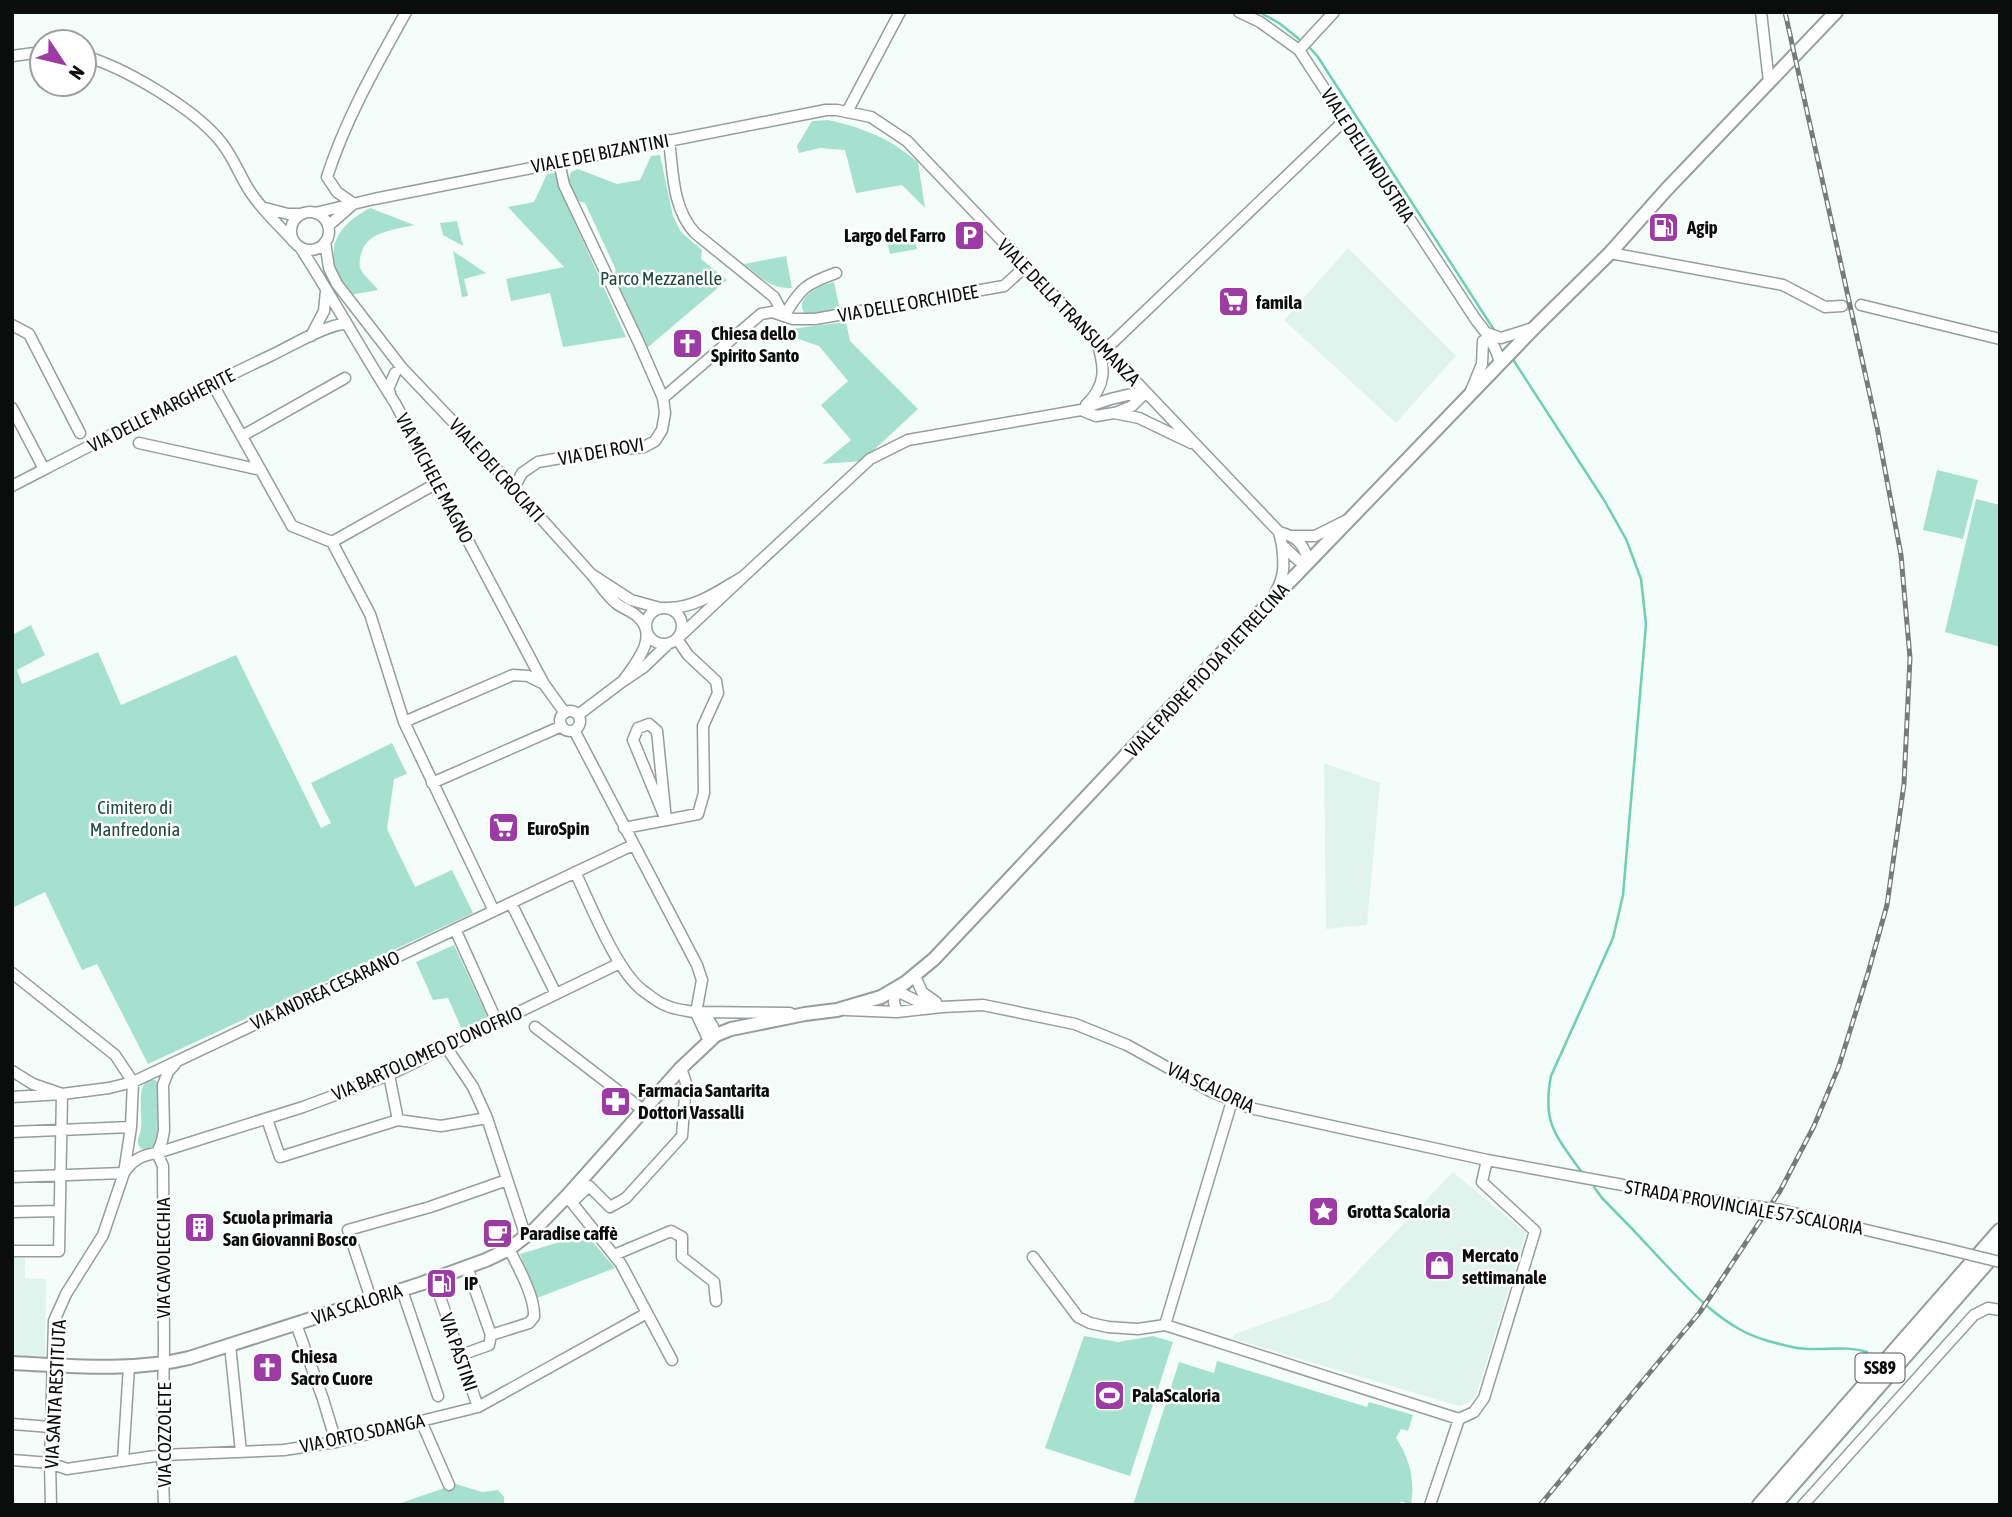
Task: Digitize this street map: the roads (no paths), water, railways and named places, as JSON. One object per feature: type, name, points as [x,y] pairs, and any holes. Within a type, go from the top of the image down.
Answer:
[{"type":"highway","name":"SS89","points":[[1760,1505],[2000,1231]]},
{"type":"highway","name":"SS89","points":[[1774,1505],[2000,1247]]},
{"type":"main road","name":"VIALE PADRE PIO DA PIETRELCINA","points":[[915,976],[1269,603],[1610,253],[1666,190],[1836,12]]},
{"type":"main road","name":"VIA SCALORIA","points":[[12,1363],[164,1365],[467,1268],[509,1249],[569,1199],[643,1110],[712,1038],[731,1029],[837,1010],[881,997],[915,976]]},
{"type":"street","points":[[354,204],[337,192],[327,177],[337,145],[361,93],[406,12]]},
{"type":"street","points":[[847,113],[900,12]]},
{"type":"street","name":"VIALE DELL'INDUSTRIA","points":[[1238,12],[1260,22],[1299,50],[1498,353],[1500,364]]},
{"type":"street","points":[[1299,50],[1334,12]]},
{"type":"street","points":[[1761,12],[1769,82]]},
{"type":"street","name":"VIA MICHELE MAGNO","points":[[98,61],[134,78],[205,125],[230,154],[246,185],[262,206],[297,245],[395,403],[544,684],[565,713]]},
{"type":"street","name":"VIALE DEI BIZANTINI","points":[[315,213],[826,110],[847,113]]},
{"type":"street","name":"VIALE DELLA TRANSUMANZA","points":[[847,113],[871,117],[907,141],[1279,532]]},
{"type":"street","points":[[1106,349],[1345,120]]},
{"type":"street","points":[[669,140],[678,206],[686,223],[774,297],[784,316]]},
{"type":"street","points":[[559,162],[564,185],[663,398]]},
{"type":"street","name":"VIALE DEI BIZANTINI","points":[[328,226],[354,204]]},
{"type":"street","points":[[262,206],[276,212],[315,213],[325,220],[328,237],[316,249],[305,250],[297,245],[290,232],[293,221],[302,214]]},
{"type":"street","name":"VIALE DEI CROCIATI","points":[[325,242],[329,268],[337,284],[398,371],[513,488],[618,605],[639,617],[650,639],[664,644],[673,641]]},
{"type":"street","points":[[1610,253],[1783,285],[1825,307],[1842,306]]},
{"type":"street","name":"VIA DELLE ORCHIDEE","points":[[663,398],[761,314],[772,312],[793,319],[815,319],[1004,286],[1026,266]]},
{"type":"street","points":[[784,316],[798,292],[814,281],[836,273]]},
{"type":"street","points":[[311,336],[326,304],[325,288]]},
{"type":"street","points":[[1861,305],[2000,339]]},
{"type":"street","name":"VIA DELLE MARGHERITE","points":[[12,486],[212,383],[311,336],[346,324]]},
{"type":"street","points":[[12,325],[29,334],[80,433]]},
{"type":"street","points":[[1469,396],[1482,364],[1485,337],[1501,338],[1536,326]]},
{"type":"street","points":[[1081,410],[1094,398],[1103,381],[1102,358],[1096,339]]},
{"type":"street","points":[[373,370],[385,373],[398,371]]},
{"type":"street","points":[[395,403],[388,389],[398,371]]},
{"type":"street","points":[[242,436],[345,379]]},
{"type":"street","points":[[212,383],[292,526],[332,542],[370,614],[404,722],[494,911]]},
{"type":"street","points":[[1081,410],[1096,416],[1114,413],[1132,406],[1146,392]]},
{"type":"street","points":[[578,715],[644,667],[870,459],[908,440],[1081,410],[1124,395],[1146,392]]},
{"type":"street","name":"VIA DEI ROVI","points":[[513,488],[522,473],[538,462],[644,447],[655,441],[662,430],[665,413],[663,398]]},
{"type":"street","points":[[12,408],[44,469]]},
{"type":"street","points":[[1114,413],[1139,418],[1198,446]]},
{"type":"street","points":[[139,443],[261,470]]},
{"type":"street","points":[[332,542],[437,483]]},
{"type":"street","points":[[1269,603],[1282,581],[1284,566],[1279,532],[1293,536],[1315,536],[1352,518]]},
{"type":"street","points":[[1282,545],[1298,560],[1308,563],[1307,552],[1293,536]]},
{"type":"street","name":"VIALE DEI CROCIATI","points":[[591,574],[631,600],[663,608]]},
{"type":"street","points":[[623,681],[644,649],[647,618],[651,614],[663,608],[699,602],[744,576]]},
{"type":"street","points":[[663,608],[676,613],[680,618],[681,629],[673,641]]},
{"type":"street","points":[[625,828],[698,814],[704,793],[703,726],[718,693],[716,681],[673,641]]},
{"type":"street","points":[[404,722],[513,675],[528,676],[544,684]]},
{"type":"street","points":[[573,712],[578,715],[580,723],[574,730],[562,726],[561,719],[565,713],[573,712]]},
{"type":"street","points":[[649,724],[657,731],[666,820],[633,740],[638,728],[649,724]]},
{"type":"street","points":[[432,783],[562,726]]},
{"type":"street","points":[[574,730],[697,965],[702,980],[696,1013],[708,1017],[713,1024],[712,1038]]},
{"type":"street","name":"VIA ANDREA CESARANO","points":[[12,1071],[33,1084],[62,1094],[133,1082],[633,845]]},
{"type":"street","name":"VIA SCALORIA","points":[[575,872],[620,963],[640,989],[665,1006],[696,1013],[805,1014]]},
{"type":"street","points":[[511,902],[556,994]]},
{"type":"street","points":[[455,929],[497,1022]]},
{"type":"street","name":"VIA BARTOLOMEO D'ONOFRIO","points":[[143,1155],[303,1108],[389,1074],[620,963]]},
{"type":"street","points":[[12,973],[115,1055],[133,1082]]},
{"type":"street","points":[[915,976],[922,992],[942,1007]]},
{"type":"street","points":[[895,990],[894,1003],[897,1012]]},
{"type":"street","name":"VIA SCALORIA","points":[[895,990],[915,1000],[942,1007]]},
{"type":"street","name":"VIA SCALORIA","points":[[837,1010],[897,1012],[983,1005],[1075,1024],[1126,1045],[1210,1091],[1250,1108],[1487,1160]]},
{"type":"street","points":[[535,1027],[643,1110]]},
{"type":"street","points":[[446,1047],[473,1087],[487,1118],[526,1237]]},
{"type":"street","points":[[157,1153],[164,1130],[163,1084],[168,1072],[178,1060]]},
{"type":"street","points":[[671,1360],[621,1264],[569,1199],[589,1186],[610,1206],[626,1198],[682,1136],[686,1083],[681,1068]]},
{"type":"street","points":[[153,1072],[163,1084]]},
{"type":"street","points":[[389,1074],[398,1120]]},
{"type":"street","name":"VIA SANTA RESTITUTA","points":[[51,1505],[54,1321],[66,1294],[103,1235],[124,1173],[131,1127],[133,1082]]},
{"type":"street","points":[[12,1097],[62,1094],[59,1251],[12,1251]]},
{"type":"street","points":[[1165,1325],[1232,1101]]},
{"type":"street","points":[[267,1119],[281,1157],[398,1120],[442,1126],[487,1118]]},
{"type":"street","points":[[12,1132],[131,1127],[135,1136],[135,1149],[143,1155],[130,1164],[124,1173],[12,1177]]},
{"type":"street","points":[[164,1130],[173,1140],[189,1143]]},
{"type":"street","name":"VIA CAVOLECCHIA","points":[[157,1153],[163,1167],[164,1365]]},
{"type":"street","points":[[1430,1505],[1460,1419],[1474,1412],[1484,1398],[1535,1231],[1482,1182],[1487,1160]]},
{"type":"street","name":"STRADA PROVINCIALE 57 SCALORIA","points":[[1487,1160],[1646,1191],[1781,1210],[2000,1262]]},
{"type":"street","points":[[371,1299],[348,1230],[430,1207],[507,1180]]},
{"type":"street","points":[[12,1212],[60,1211]]},
{"type":"street","points":[[614,1255],[671,1231],[682,1237],[682,1257],[713,1282],[716,1301]]},
{"type":"street","points":[[491,1335],[529,1323],[534,1317],[534,1309],[509,1249]]},
{"type":"street","points":[[1033,1257],[1078,1317],[1090,1323],[1138,1329],[1165,1325],[1460,1419]]},
{"type":"street","points":[[461,1355],[489,1345],[491,1335],[467,1268]]},
{"type":"street","points":[[402,1290],[438,1396]]},
{"type":"street","name":"VIA PASTINI","points":[[440,1297],[478,1407]]},
{"type":"street","points":[[1803,1505],[1974,1315],[1988,1308],[2000,1310]]},
{"type":"street","name":"VIA ORTO SDANGA","points":[[12,1460],[50,1463],[67,1469],[162,1455],[284,1450],[337,1442],[478,1407],[647,1313]]},
{"type":"street","points":[[296,1324],[337,1442]]},
{"type":"street","points":[[230,1345],[241,1452]]},
{"type":"street","name":"VIA COZZOLETE","points":[[164,1365],[164,1505]]},
{"type":"street","points":[[123,1461],[128,1366]]},
{"type":"street","points":[[421,1421],[449,1485]]},
{"type":"street","points":[[12,1424],[51,1427]]},
{"type":"waterway","points":[[1259,12],[1299,39]]},
{"type":"waterway","points":[[1310,48],[1496,333]]},
{"type":"waterway","points":[[1514,361],[1604,500],[1626,539],[1641,579],[1646,624],[1623,895],[1613,938],[1551,1076],[1549,1092],[1548,1105],[1553,1127],[1581,1171]]},
{"type":"waterway","points":[[1594,1187],[1691,1291],[1730,1324],[1753,1336],[1792,1347],[1867,1352]]},
{"type":"tunnel","points":[[1842,306],[1861,305]]},
{"type":"railway","points":[[1540,1505],[1700,1312],[1780,1191],[1814,1126],[1839,1066],[1887,905],[1904,784],[1910,658],[1901,555],[1877,427],[1785,12]]},
{"type":"place","name":"Agip","points":[[1664,227]]},
{"type":"place","name":"Largo del Farro","points":[[969,235]]},
{"type":"place","name":"famila","points":[[1233,302]]},
{"type":"place","name":"Chiesa dello Spirito Santo","points":[[688,344]]},
{"type":"place","name":"EuroSpin","points":[[504,828]]},
{"type":"place","name":"Farmacia Santarita Dottori Vassalli","points":[[615,1101]]},
{"type":"place","name":"Grotta Scaloria","points":[[1324,1211]]},
{"type":"place","name":"Scuola primaria San Giovanni Bosco","points":[[200,1228]]},
{"type":"place","name":"Paradise caffè","points":[[497,1233]]},
{"type":"place","name":"Mercato settimanale","points":[[1439,1266]]},
{"type":"place","name":"IP","points":[[441,1283]]},
{"type":"place","name":"Chiesa Sacro Cuore","points":[[268,1367]]},
{"type":"place","name":"PalaScaloria","points":[[1109,1395]]},
{"type":"park label","name":"Parco Mezzanelle","points":[[661,278]]},
{"type":"park label","name":"Cimitero di Manfredonia","points":[[135,818]]}]
